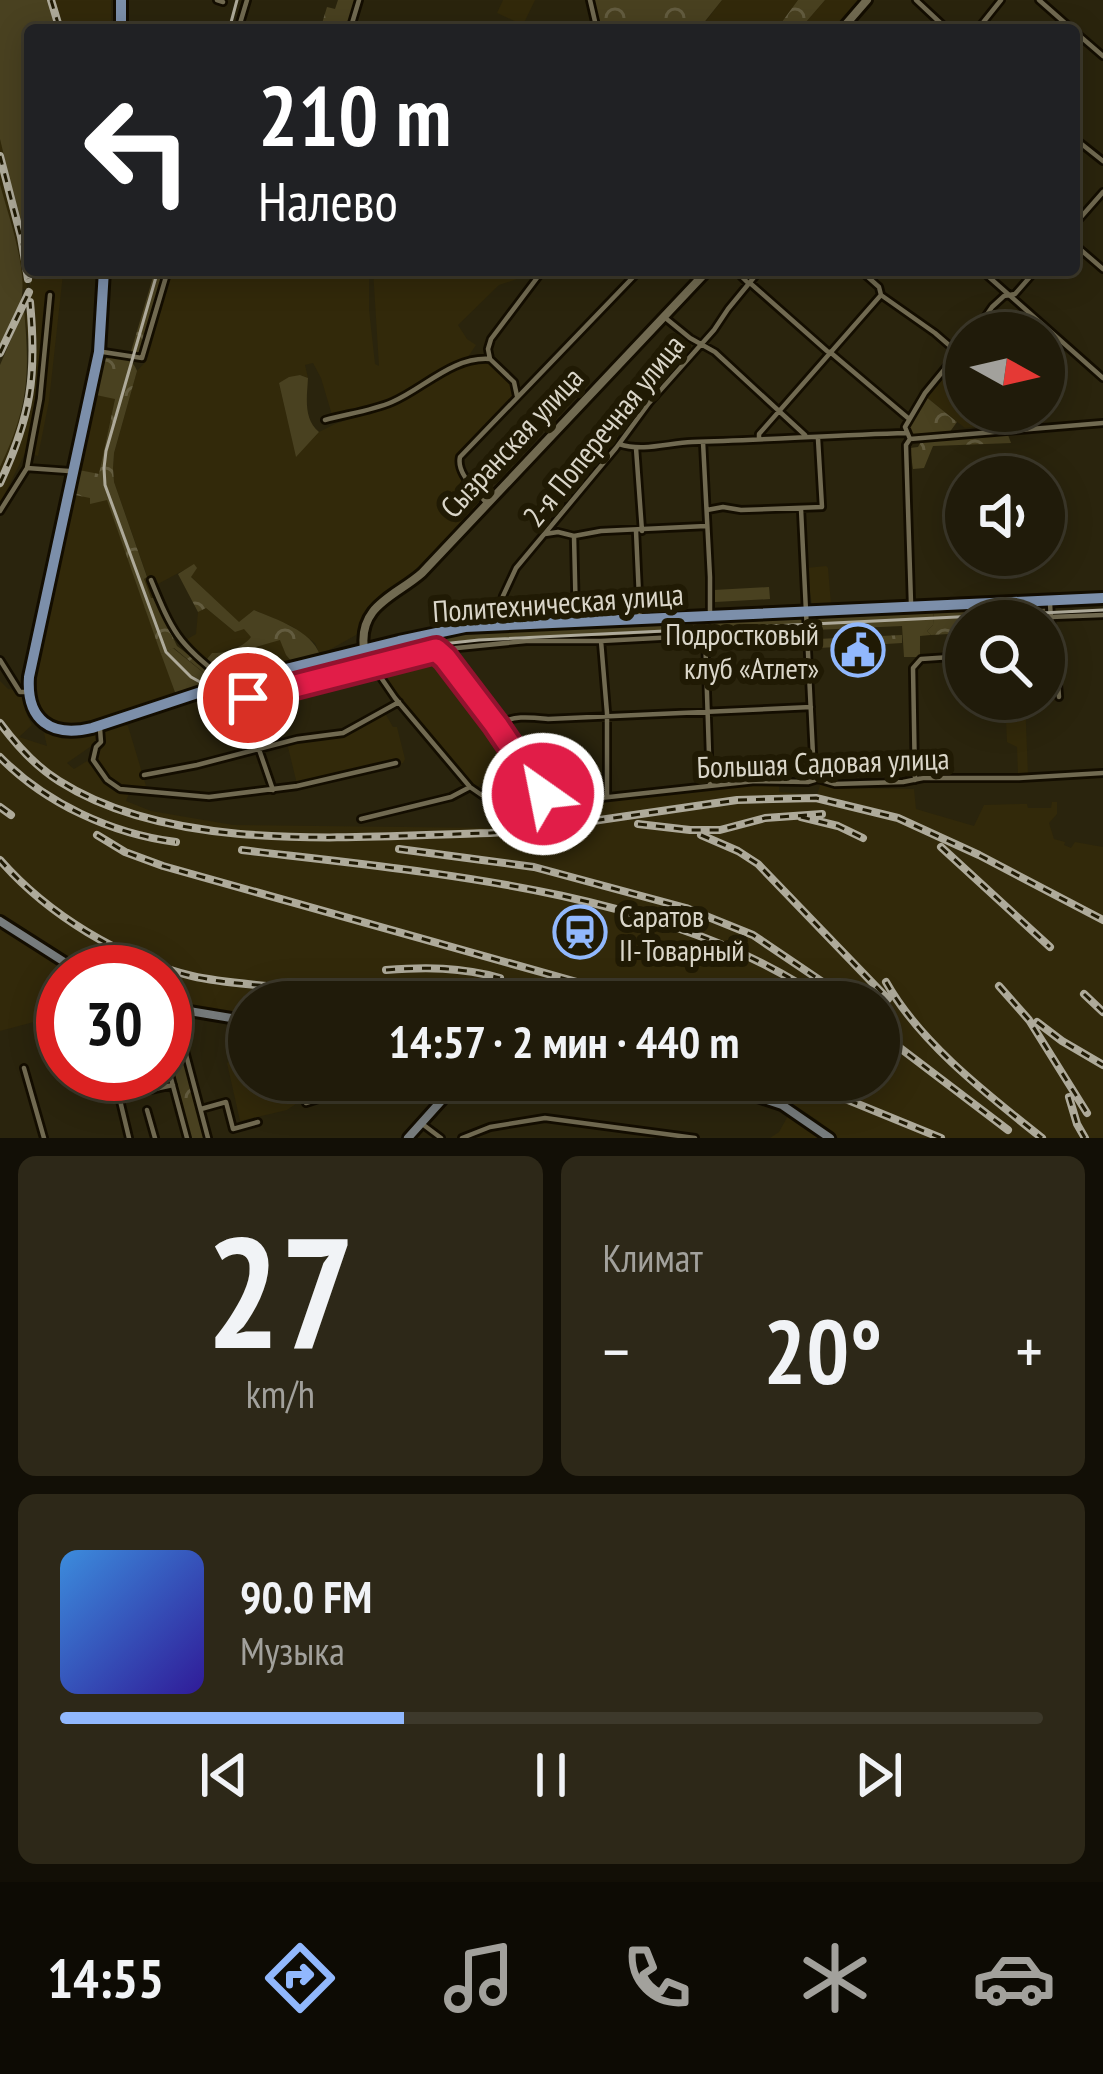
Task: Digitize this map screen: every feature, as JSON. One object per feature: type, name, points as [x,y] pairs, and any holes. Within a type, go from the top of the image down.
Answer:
[{"type":"main road","points":[[28,692],[99,352],[104,276]]},
{"type":"main road","name":"Политехническая улица","points":[[1050,600],[1103,598]]},
{"type":"main road","name":"Политехническая улица","points":[[28,692],[35,714],[47,725],[82,730],[225,684],[441,632],[945,605]]},
{"type":"main road","points":[[0,921],[38,945]]},
{"type":"main road","points":[[192,1013],[228,1018]]},
{"type":"main road","points":[[408,1138],[441,1101]]},
{"type":"main road","points":[[770,1101],[830,1138]]},
{"type":"street","points":[[846,24],[867,0]]},
{"type":"street","points":[[916,0],[942,24]]},
{"type":"street","points":[[982,24],[1001,0]]},
{"type":"street","points":[[1039,0],[1066,24]]},
{"type":"street","points":[[1080,36],[1103,56]]},
{"type":"street","points":[[1080,219],[1103,192]]},
{"type":"street","points":[[1080,249],[1103,269]]},
{"type":"street","points":[[99,352],[142,358],[166,276]]},
{"type":"street","points":[[490,359],[491,339],[538,276]]},
{"type":"street","points":[[487,504],[461,472],[458,464],[465,450],[634,276]]},
{"type":"street","name":"Сызранская улица","points":[[364,650],[364,631],[380,601],[415,579],[702,276]]},
{"type":"street","points":[[741,276],[908,419]]},
{"type":"street","name":"2-я Поперечная улица","points":[[497,626],[509,580],[756,276]]},
{"type":"street","points":[[867,276],[879,287],[880,295],[945,342]]},
{"type":"street","points":[[988,276],[1103,378]]},
{"type":"street","points":[[989,312],[1030,276]]},
{"type":"street","points":[[0,511],[27,468],[40,399],[50,295]]},
{"type":"street","points":[[758,439],[880,295]]},
{"type":"street","points":[[663,316],[715,352],[807,437]]},
{"type":"street","points":[[325,420],[393,402],[476,358],[490,359],[514,382],[517,396]]},
{"type":"street","points":[[911,606],[908,419],[945,367]]},
{"type":"street","points":[[619,444],[636,448],[1103,423]]},
{"type":"street","points":[[707,511],[723,506],[741,510],[822,507],[818,439]]},
{"type":"street","points":[[703,442],[710,616]]},
{"type":"street","points":[[636,448],[640,619]]},
{"type":"street","points":[[27,468],[74,472]]},
{"type":"street","points":[[801,509],[818,779]]},
{"type":"street","points":[[545,534],[707,526]]},
{"type":"street","points":[[574,536],[576,622]]},
{"type":"street","points":[[151,580],[177,636],[225,684]]},
{"type":"street","points":[[1065,616],[1103,614]]},
{"type":"street","points":[[208,689],[219,698],[242,700],[436,650],[526,641],[806,630]]},
{"type":"street","points":[[705,634],[710,784]]},
{"type":"street","points":[[601,640],[607,795]]},
{"type":"street","points":[[436,650],[496,725],[545,802]]},
{"type":"street","points":[[915,780],[911,680],[921,659],[945,657]]},
{"type":"street","points":[[0,660],[20,692],[28,692]]},
{"type":"street","points":[[361,820],[470,788],[373,666]]},
{"type":"street","points":[[242,700],[273,790]]},
{"type":"street","points":[[143,775],[343,733],[399,702]]},
{"type":"street","points":[[496,725],[525,716],[548,719],[811,707]]},
{"type":"street","points":[[100,726],[101,742],[93,760],[120,789],[209,797],[273,790],[396,763]]},
{"type":"street","name":"Большая Садовая улица","points":[[470,788],[496,806],[710,784],[1103,773]]},
{"type":"street","points":[[24,1068],[44,1138]]},
{"type":"street","points":[[192,1076],[208,1138]]},
{"type":"street","points":[[120,1101],[129,1138]]},
{"type":"street","points":[[177,1101],[185,1137]]},
{"type":"street","points":[[306,1102],[310,1101]]},
{"type":"street","points":[[201,1109],[226,1102],[233,1129],[258,1122]]},
{"type":"street","points":[[147,1110],[154,1138]]},
{"type":"street","points":[[462,1138],[490,1127],[557,1118],[695,1138]]},
{"type":"street","points":[[422,1123],[441,1138]]},
{"type":"shaded area","points":[[48,0],[111,0],[111,24],[54,24]]},
{"type":"shaded area","points":[[503,0],[535,0],[523,24],[497,13]]},
{"type":"shaded area","points":[[722,0],[798,0],[780,24],[704,24]]},
{"type":"shaded area","points":[[825,0],[862,0],[841,24],[804,24]]},
{"type":"shaded area","points":[[0,139],[23,236],[24,276],[30,279],[27,289],[23,289],[0,184]]},
{"type":"shaded area","points":[[34,276],[63,276],[49,401],[38,456],[25,453],[0,504],[0,467],[23,408],[28,378],[24,313],[29,312],[32,301]]},
{"type":"shaded area","points":[[170,276],[369,276],[375,364],[379,366],[373,276],[524,276],[499,285],[458,325],[476,345],[468,357],[389,400],[332,415],[313,363],[305,365],[308,378],[300,375],[279,383],[296,456],[319,432],[393,404],[475,361],[489,362],[514,390],[456,456],[457,472],[477,494],[477,509],[407,582],[377,599],[356,635],[320,655],[315,643],[293,627],[254,610],[239,623],[184,570],[156,585],[151,599],[113,468],[137,371],[147,360]]},
{"type":"shaded area","points":[[945,372],[945,412],[925,396]]},
{"type":"shaded area","points":[[96,395],[115,398],[99,475],[79,470]]},
{"type":"shaded area","points":[[75,495],[107,499],[176,695],[78,726],[48,717],[38,703],[34,684]]},
{"type":"shaded area","points":[[826,566],[831,604],[812,604],[806,568]]},
{"type":"shaded area","points":[[206,608],[235,632],[244,628],[252,637],[206,660],[184,641],[196,634],[198,612]]},
{"type":"shaded area","points":[[281,639],[292,662],[257,671],[252,648]]},
{"type":"shaded area","points":[[427,653],[443,659],[525,769],[519,773],[515,768],[475,789],[380,674],[383,665]]},
{"type":"shaded area","points":[[0,681],[23,696],[32,725],[19,737],[47,746],[44,733],[71,737],[97,732],[100,740],[67,763],[74,769],[87,761],[120,790],[95,758],[103,730],[128,726],[146,786],[130,791],[126,801],[151,811],[233,825],[490,828],[490,809],[755,784],[779,784],[779,792],[817,795],[820,785],[914,789],[916,809],[974,826],[984,805],[1051,808],[1057,802],[1057,814],[1049,823],[1054,839],[1071,848],[1075,842],[1103,847],[1103,1138],[838,1138],[787,1101],[900,1101],[900,981],[228,981],[228,1014],[192,1008],[192,945],[45,945],[0,915]]},
{"type":"shaded area","points":[[385,713],[397,727],[403,763],[297,784],[287,743],[343,734]]},
{"type":"shaded area","points":[[1006,720],[1026,720],[1028,774],[1018,774],[1017,747],[1007,742]]},
{"type":"shaded area","points":[[0,925],[36,948],[36,1021],[0,1031]]},
{"type":"shaded area","points":[[236,1101],[300,1101],[287,1110],[240,1121]]},
{"type":"shaded area","points":[[789,1114],[823,1138],[770,1138]]},
{"type":"green space","points":[[0,0],[48,0],[54,24],[24,24],[24,243],[0,139]]},
{"type":"green space","points":[[338,0],[355,0],[348,24],[322,24],[327,7],[335,9]]},
{"type":"green space","points":[[593,0],[722,0],[703,24],[598,24]]},
{"type":"green space","points":[[798,0],[825,0],[804,24],[780,24]]},
{"type":"green space","points":[[0,184],[17,245],[22,292],[0,347]]},
{"type":"green space","points":[[153,276],[164,276],[141,353],[130,355]]},
{"type":"green space","points":[[24,309],[25,390],[0,467],[0,365]]},
{"type":"green space","points":[[104,359],[130,361],[137,371],[114,453],[114,482],[151,598],[177,646],[202,665],[212,653],[233,649],[251,637],[244,629],[235,632],[206,608],[198,612],[178,574],[194,564],[197,568],[191,577],[239,622],[254,610],[301,632],[320,655],[292,662],[280,640],[252,648],[257,671],[215,682],[174,648],[161,654],[107,500],[90,504],[90,498],[75,495],[79,470],[99,474],[115,399],[96,395]]},
{"type":"green space","points":[[300,375],[308,378],[308,414],[319,432],[296,457],[279,383]]},
{"type":"green space","points":[[925,396],[945,412],[945,432],[950,432],[915,436],[910,433],[910,419]]},
{"type":"green space","points":[[1008,435],[1011,443],[933,446],[924,468],[913,469],[910,448],[918,447],[922,440]]},
{"type":"green space","points":[[769,587],[770,599],[715,602],[714,590]]},
{"type":"green space","points":[[945,609],[945,634],[927,631],[933,625],[934,610]]},
{"type":"green space","points":[[934,610],[933,625],[927,631],[931,635],[920,636],[920,657],[904,657],[902,626],[810,634],[813,616]]},
{"type":"green space","points":[[798,617],[804,626],[800,629],[525,639],[425,649],[240,698],[218,694],[441,636],[478,631]]},
{"type":"green space","points":[[902,635],[902,643],[819,648],[818,639]]},
{"type":"green space","points":[[173,648],[215,682],[176,695],[161,654]]},
{"type":"green space","points":[[192,1083],[207,1138],[191,1138],[181,1101],[192,1101]]},
{"type":"tram line","points":[[231,24],[237,0]]},
{"type":"tram line","points":[[156,276],[106,451],[105,485],[166,652],[191,677],[211,688],[235,696],[442,644],[479,640],[1103,610]]},
{"type":"railway","points":[[51,0],[58,24]]},
{"type":"railway","points":[[0,156],[24,255]]},
{"type":"railway","points":[[0,353],[29,292]]},
{"type":"railway","points":[[0,483],[19,437],[29,395],[30,302]]},
{"type":"railway","points":[[0,723],[42,769],[105,805],[212,831],[326,837],[490,833],[737,800],[816,798],[898,818],[1103,920]]},
{"type":"railway","points":[[0,757],[37,789],[81,814],[128,832],[176,842]]},
{"type":"railway","points":[[0,807],[11,815]]},
{"type":"railway","points":[[638,824],[720,830],[765,818],[822,814]]},
{"type":"railway","points":[[801,817],[863,838]]},
{"type":"railway","points":[[97,835],[163,866],[573,981]]},
{"type":"railway","points":[[701,835],[758,864],[871,981]]},
{"type":"railway","points":[[941,847],[1050,947]]},
{"type":"railway","points":[[399,849],[534,867],[686,908],[753,935],[821,981]]},
{"type":"railway","points":[[242,850],[458,877],[604,906],[741,953],[794,981]]},
{"type":"railway","points":[[0,860],[40,899],[113,946],[165,968],[228,981]]},
{"type":"railway","points":[[386,970],[443,969],[500,978]]},
{"type":"railway","points":[[999,986],[1029,1020],[1087,1113]]},
{"type":"railway","points":[[1084,994],[1103,1012]]},
{"type":"railway","points":[[900,1004],[936,1047],[1042,1138]]},
{"type":"railway","points":[[1037,1022],[1103,1065]]},
{"type":"railway","points":[[900,1048],[1008,1130]]},
{"type":"railway","points":[[1069,1097],[1085,1138]]},
{"type":"railway","points":[[850,1101],[941,1138]]},
{"type":"place","name":"Подростковый клуб «Атлет»","points":[[858,650]]},
{"type":"place","name":"Саратов II-Товарный","points":[[580,932]]},
{"type":"route","points":[[248,698],[436,650],[543,794]]}]
